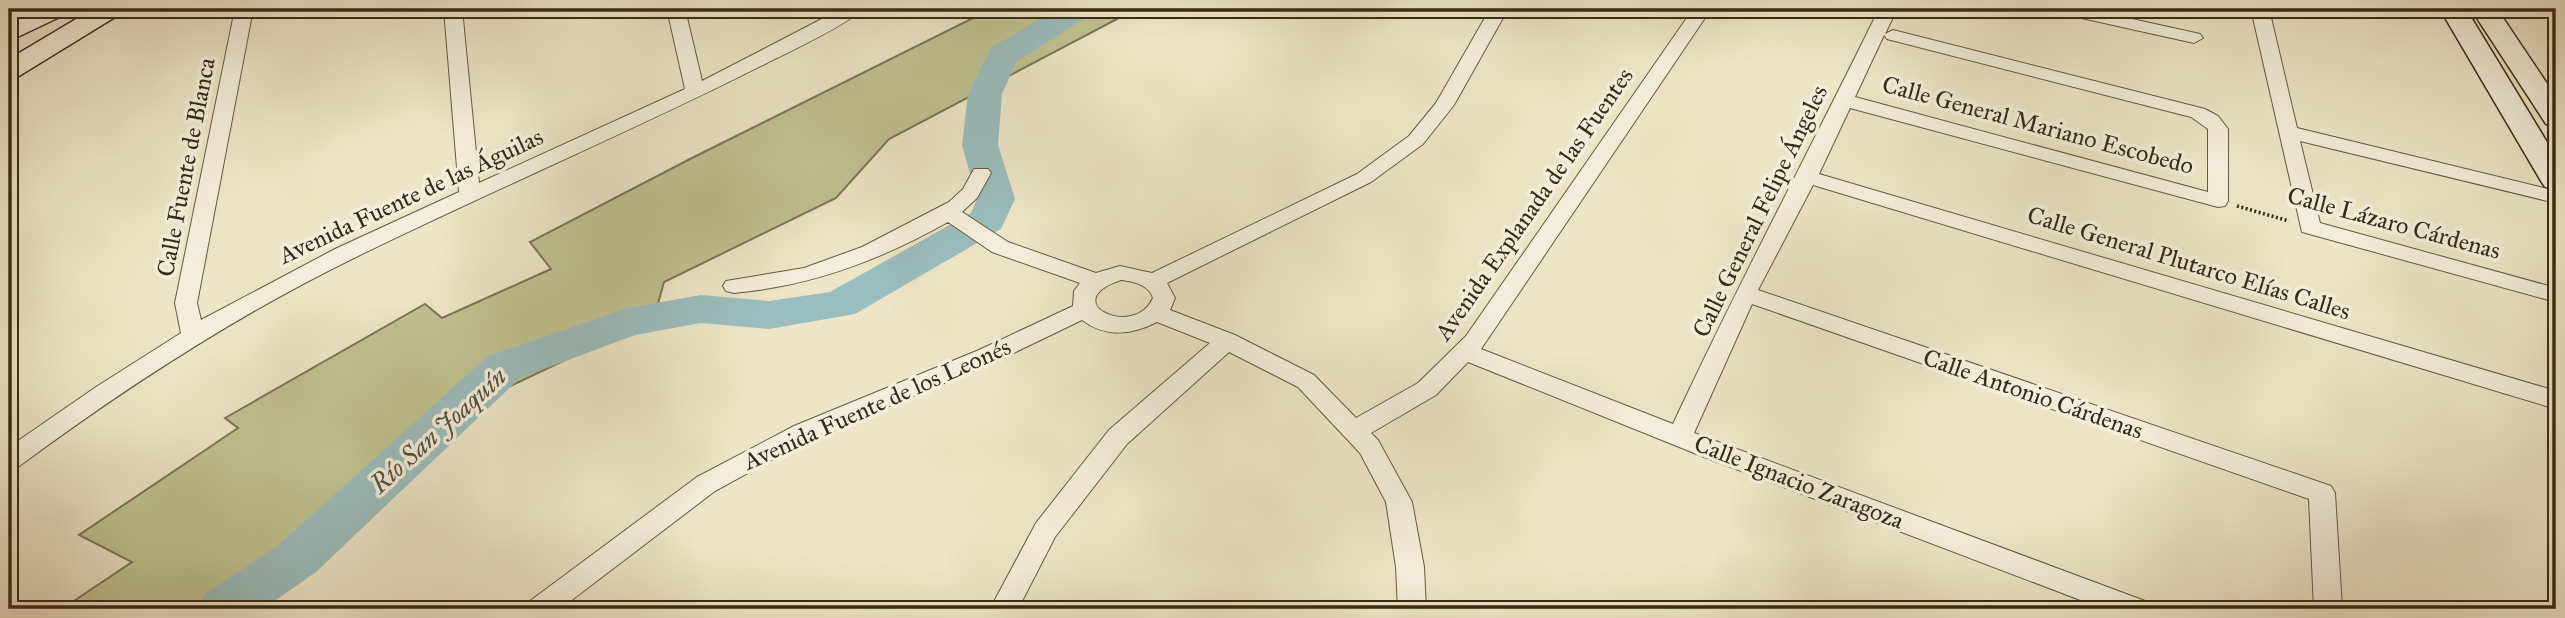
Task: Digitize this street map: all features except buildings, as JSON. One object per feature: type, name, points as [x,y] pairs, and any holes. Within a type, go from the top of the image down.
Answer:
[{"type":"main road","points":[[9,71],[111,9]]},
{"type":"main road","points":[[2453,9],[2556,181]]},
{"type":"main road","points":[[2484,9],[2556,118]]},
{"type":"main road","points":[[9,33],[47,14],[80,28]]},
{"type":"main road","points":[[2478,51],[2516,55]]},
{"type":"street","name":"Calle Fuente de Blanca","points":[[193,336],[186,303],[244,9]]},
{"type":"street","points":[[453,9],[470,195]]},
{"type":"street","points":[[676,9],[695,90]]},
{"type":"street","name":"Avenida Fuente de las Águilas","points":[[9,460],[193,336],[272,291],[695,90],[853,9]]},
{"type":"street","points":[[1154,281],[1364,178],[1416,140],[1444,105],[1499,9]]},
{"type":"street","name":"Avenida Explanada de las Fuentes","points":[[1354,431],[1427,389],[1474,342],[1702,9]]},
{"type":"street","name":"Calle General Felipe Ángeles","points":[[1680,437],[1745,294],[1807,177],[1888,9]]},
{"type":"street","points":[[2065,9],[2194,38]]},
{"type":"street","points":[[2260,9],[2310,228]]},
{"type":"street","points":[[1893,34],[2198,113],[2211,120],[2218,129],[2218,201]]},
{"type":"street","name":"Calle General Mariano Escobedo","points":[[1844,100],[2218,201]]},
{"type":"street","points":[[2288,132],[2556,197]]},
{"type":"street","points":[[964,223],[971,194],[981,173]]},
{"type":"street","name":"Calle General Plutarco Elías Calles","points":[[1807,177],[2556,400]]},
{"type":"street","points":[[964,223],[1000,247],[1096,281]]},
{"type":"street","points":[[734,286],[768,284],[835,268],[964,223]]},
{"type":"street","name":"Calle Lázaro Cárdenas","points":[[2310,228],[2556,295]]},
{"type":"street","points":[[1132,273],[1154,281],[1163,296],[1155,313],[1142,321],[1116,325],[1093,319],[1084,310],[1082,299],[1086,289],[1107,275],[1132,273]]},
{"type":"street","name":"Calle Antonio Cárdenas","points":[[1745,294],[2322,493],[2328,609]]},
{"type":"street","name":"Avenida Fuente de los Leonés","points":[[540,609],[706,484],[803,432],[987,356],[1084,310]]},
{"type":"street","points":[[1155,313],[1227,341],[1306,381],[1369,447],[1399,502],[1410,567],[1412,609]]},
{"type":"street","points":[[1004,609],[1045,530],[1118,437],[1227,341]]},
{"type":"street","name":"Calle Ignacio Zaragoza","points":[[1465,352],[1680,437],[2136,609]]},
{"type":"path","name":"Calle Lázaro Cárdenas","points":[[2218,201],[2310,228]]},
{"type":"green space","points":[[991,9],[1136,9],[889,139],[836,198],[664,282],[654,318],[462,409],[300,563],[230,609],[62,609],[132,562],[79,535],[238,428],[225,418],[425,304],[442,318],[551,269],[530,242]]},
{"type":"waterway","name":"Río San Joaquín","points":[[223,609],[298,558],[504,367],[628,322],[701,309],[769,315],[840,304],[987,220],[996,199],[980,145],[985,94],[1003,55],[1078,9]]}]
